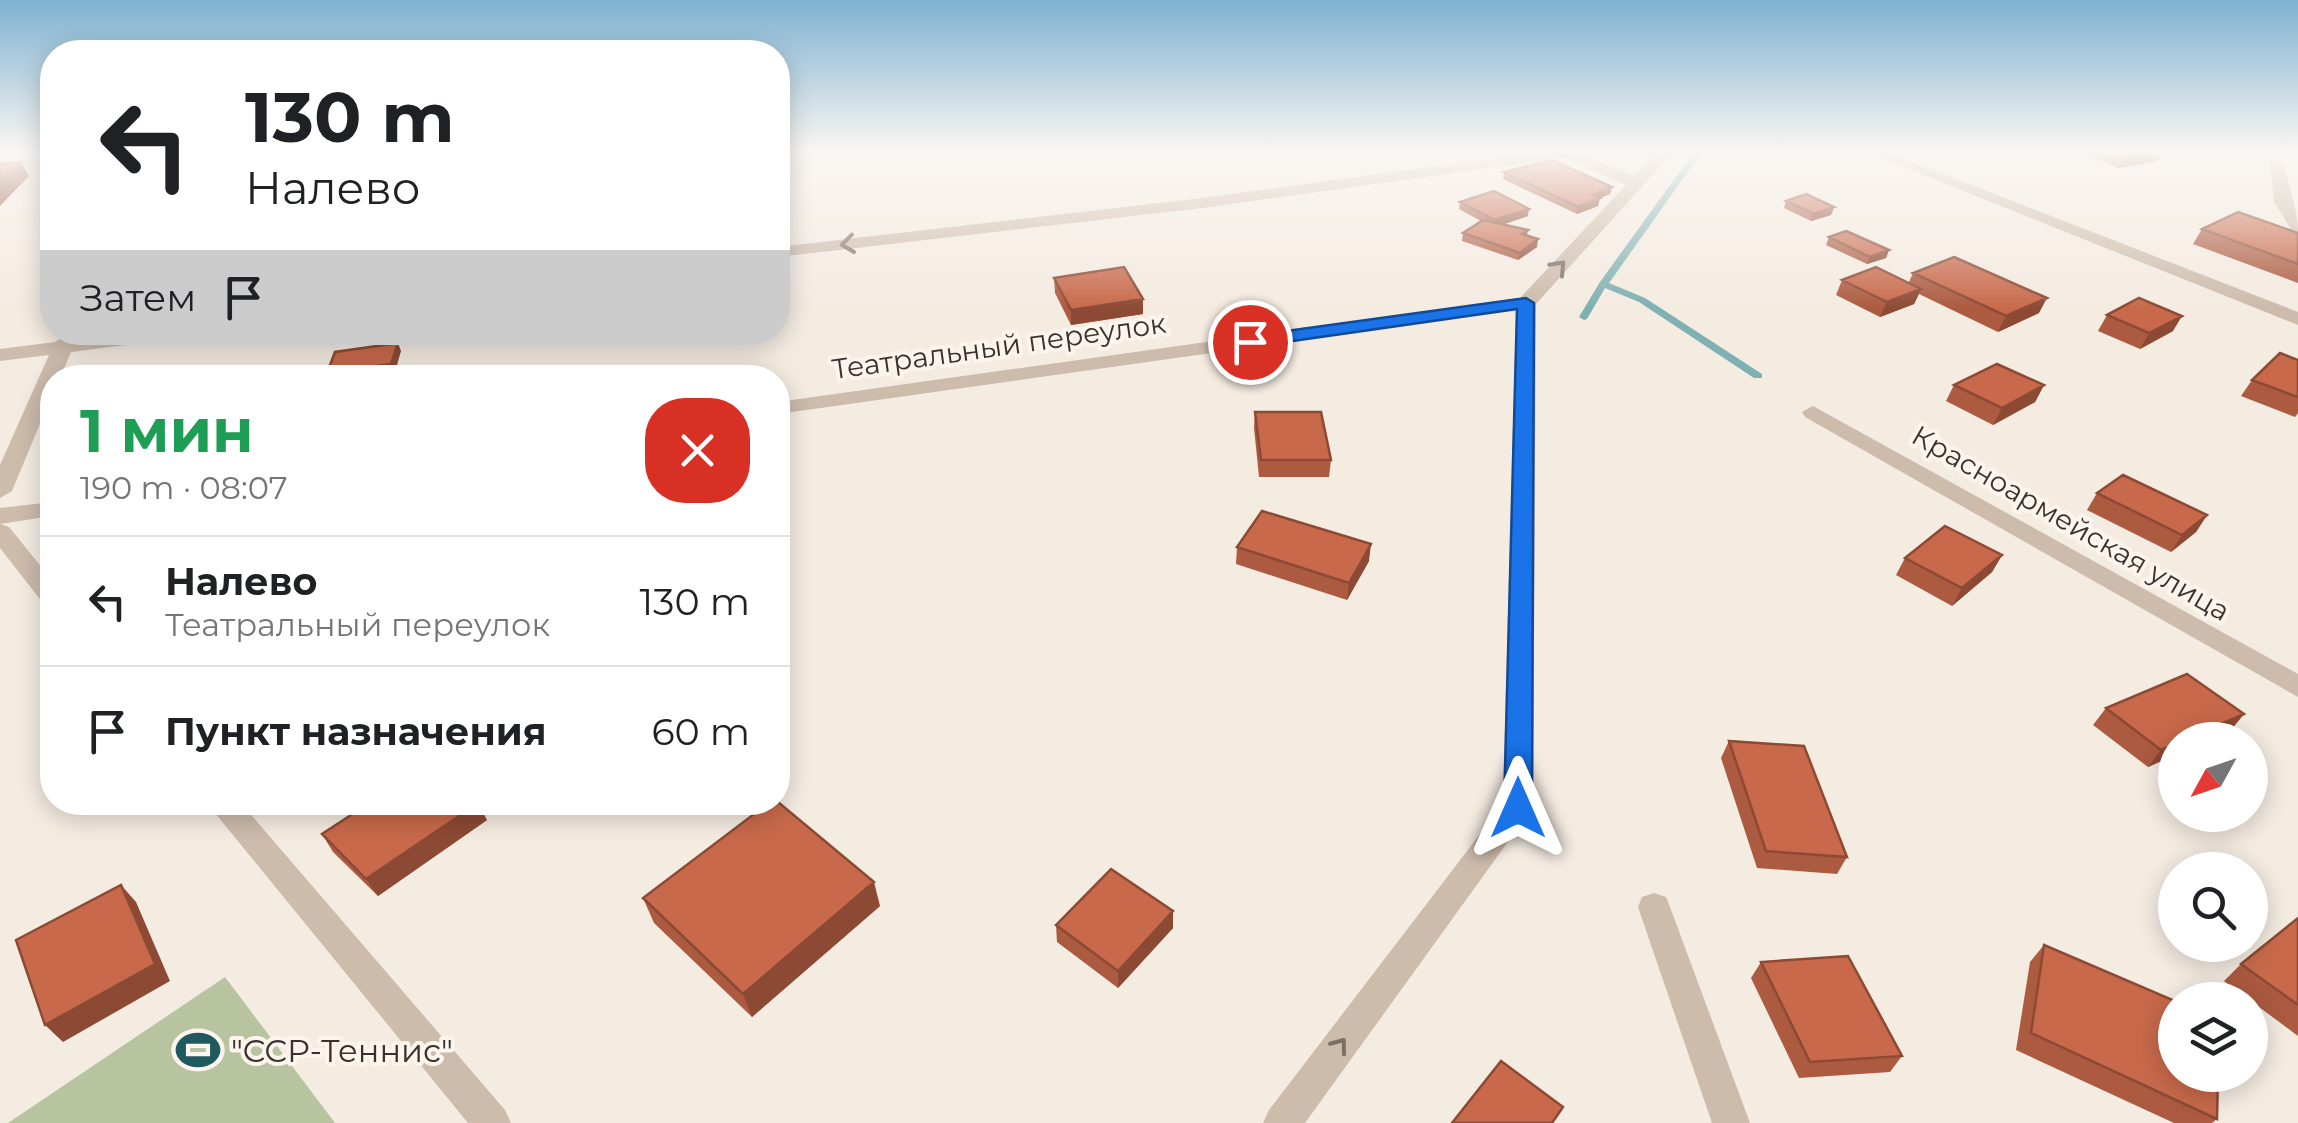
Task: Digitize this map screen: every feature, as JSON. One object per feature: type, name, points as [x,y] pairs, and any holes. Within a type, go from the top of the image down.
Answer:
[{"type":"street","points":[[790,251],[1190,204]]},
{"type":"street","points":[[1282,1123],[1518,808],[1526,303],[1616,204]]},
{"type":"street","points":[[2007,204],[2298,319]]},
{"type":"street","points":[[2284,204],[2298,227]]},
{"type":"street","name":"Театральный переулок","points":[[790,406],[1526,303]]},
{"type":"street","points":[[0,355],[47,345]]},
{"type":"street","points":[[0,491],[40,400]]},
{"type":"street","name":"Красноармейская улица","points":[[1814,412],[2298,687]]},
{"type":"street","points":[[0,516],[40,511]]},
{"type":"street","points":[[0,532],[40,582]]},
{"type":"street","points":[[232,815],[492,1123]]},
{"type":"street","points":[[1654,908],[1731,1123]]},
{"type":"green space","name":"\"ССР-Теннис\"","points":[[225,977],[335,1123],[8,1123]]},
{"type":"building","points":[[1465,204],[1520,204],[1529,209],[1495,220]]},
{"type":"building","points":[[1793,204],[1834,207],[1814,214]]},
{"type":"building","points":[[2238,212],[2298,233],[2298,264],[2202,229]]},
{"type":"building","points":[[1483,220],[1528,230],[1522,234],[1538,239],[1520,253],[1463,233]]},
{"type":"building","points":[[1846,231],[1889,250],[1870,257],[1829,237]]},
{"type":"building","points":[[1954,257],[2047,298],[2006,316],[1913,273]]},
{"type":"building","points":[[1124,267],[1143,299],[1071,310],[1054,278]]},
{"type":"building","points":[[1876,267],[1921,289],[1887,302],[1842,280]]},
{"type":"building","points":[[2139,298],[2182,316],[2149,333],[2107,315]]},
{"type":"building","points":[[397,345],[391,364],[384,365],[330,365],[335,352]]},
{"type":"building","points":[[2280,353],[2298,360],[2298,397],[2252,380]]},
{"type":"building","points":[[1997,364],[2044,385],[2002,408],[1954,385]]},
{"type":"building","points":[[1255,412],[1321,412],[1331,460],[1261,460]]},
{"type":"building","points":[[2123,475],[2207,515],[2182,535],[2097,493]]},
{"type":"building","points":[[1262,511],[1371,544],[1349,583],[1237,547]]},
{"type":"building","points":[[1945,526],[2002,555],[1962,588],[1905,558]]},
{"type":"building","points":[[2187,674],[2244,714],[2226,722],[2158,722],[2158,748],[2106,708]]},
{"type":"building","points":[[1729,741],[1804,746],[1847,857],[1766,851]]},
{"type":"building","points":[[790,812],[874,882],[743,994],[643,898],[753,815]]},
{"type":"building","points":[[351,815],[460,815],[366,879],[322,834]]},
{"type":"building","points":[[1111,869],[1173,911],[1118,971],[1056,925]]},
{"type":"building","points":[[121,885],[155,964],[45,1025],[16,940]]},
{"type":"building","points":[[2298,918],[2298,1005],[2241,964],[2268,962],[2268,942]]},
{"type":"building","points":[[2044,945],[2158,994],[2158,1092],[2031,1033]]},
{"type":"building","points":[[1848,956],[1902,1056],[1810,1062],[1761,962]]},
{"type":"building","points":[[1501,1061],[1563,1107],[1552,1123],[1452,1123]]},
{"type":"building","points":[[2159,1092],[2218,1092],[2217,1119]]},
{"type":"waterway","points":[[1603,284],[1660,204]]},
{"type":"waterway","points":[[1584,317],[1603,284]]},
{"type":"waterway","points":[[1603,284],[1642,300],[1758,376]]},
{"type":"place","name":"\"ССР-Теннис\"","points":[[198,1050]]},
{"type":"route","points":[[1250,342],[1526,303],[1520,489],[1518,808]]}]
